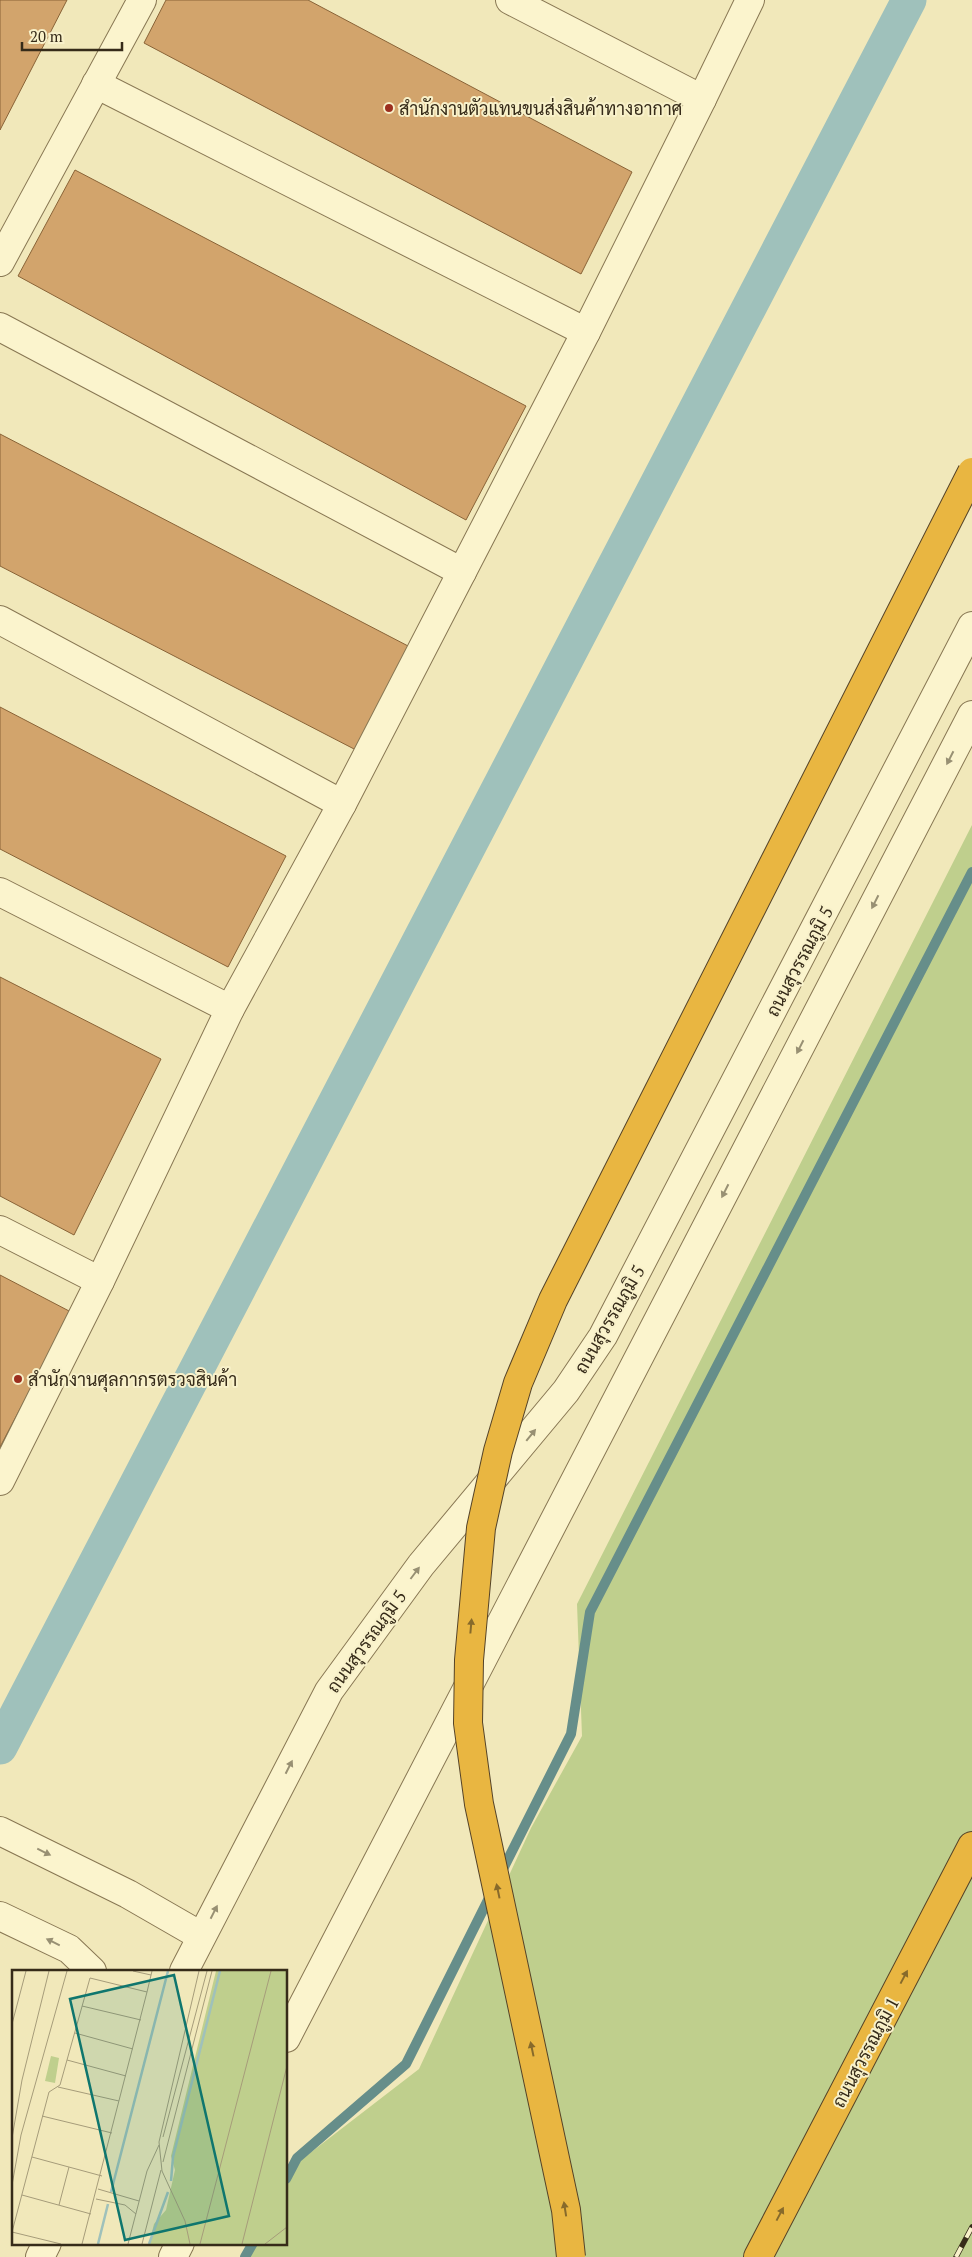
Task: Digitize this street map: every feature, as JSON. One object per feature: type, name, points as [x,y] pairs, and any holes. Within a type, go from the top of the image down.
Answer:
[{"type":"highway","points":[[571,2257],[564,2201],[479,1804],[468,1723],[469,1660],[474,1590],[481,1528],[494,1470],[518,1383],[554,1300],[972,472]]},
{"type":"highway","name":"ถนนสุวรรณภูมิ 1","points":[[758,2257],[972,1846]]},
{"type":"street","points":[[0,262],[142,0]]},
{"type":"street","points":[[510,0],[702,100]]},
{"type":"street","points":[[0,1481],[100,1281],[230,1009],[342,804],[586,332],[750,0]]},
{"type":"street","points":[[96,84],[586,332]]},
{"type":"street","points":[[0,327],[462,572]]},
{"type":"street","points":[[0,620],[342,804]]},
{"type":"street","name":"ถนนสุวรรณภูมิ 5","points":[[184,1970],[328,1691],[421,1565],[566,1391],[603,1336],[972,626]]},
{"type":"street","points":[[288,2034],[972,715]]},
{"type":"street","points":[[0,892],[230,1009]]},
{"type":"street","points":[[0,1230],[100,1281]]},
{"type":"street","points":[[0,1830],[128,1894],[201,1936]]},
{"type":"street","points":[[0,1916],[68,1949],[91,1970]]},
{"type":"street","points":[[40,2257],[46,2244]]},
{"type":"street","points":[[172,2257],[179,2244]]},
{"type":"green space","points":[[972,825],[972,2257],[244,2257],[250,2244],[288,2244],[288,2170],[419,2069],[531,1828],[582,1736],[577,1604]]},
{"type":"building","points":[[0,0],[67,0],[0,130]]},
{"type":"building","name":"สำนักงานตัวแทนขนส่งสินค้าทางอากาศ","points":[[166,0],[308,0],[632,172],[581,274],[144,43]]},
{"type":"building","points":[[75,170],[526,406],[466,520],[18,276]]},
{"type":"building","points":[[0,434],[410,647],[356,750],[0,566]]},
{"type":"building","points":[[0,707],[286,856],[228,967],[0,849]]},
{"type":"building","points":[[0,977],[161,1059],[74,1235],[0,1196]]},
{"type":"building","name":"สำนักงานศุลกากรตรวจสินค้า","points":[[0,1275],[71,1312],[0,1447]]},
{"type":"waterway","points":[[0,1747],[909,0]]},
{"type":"waterway","points":[[500,1875],[571,1734],[590,1612],[972,872]]},
{"type":"waterway","points":[[288,2175],[297,2158],[406,2064],[492,1892]]},
{"type":"waterway","points":[[245,2257],[252,2244]]},
{"type":"railway","points":[[956,2257],[972,2227]]},
{"type":"place","name":"สำนักงานตัวแทนขนส่งสินค้าทางอากาศ","points":[[389,108]]},
{"type":"place","name":"สำนักงานศุลกากรตรวจสินค้า","points":[[18,1379]]}]
